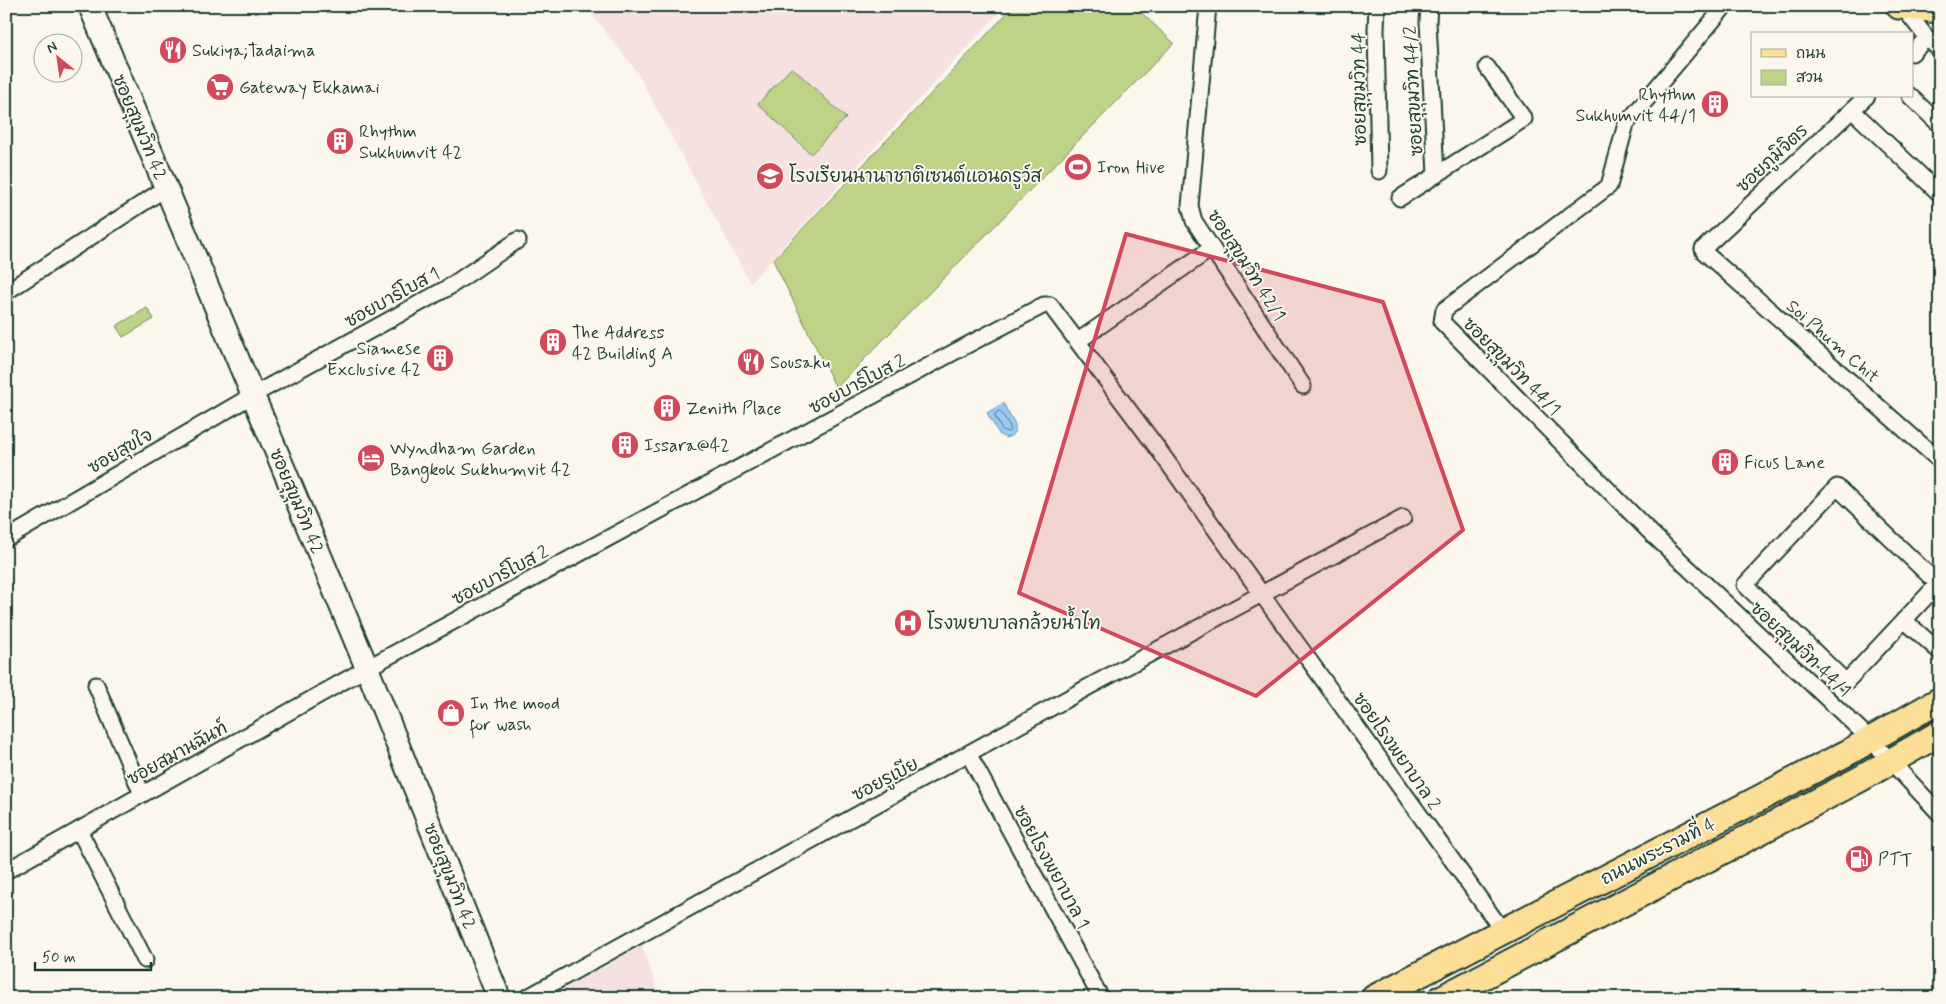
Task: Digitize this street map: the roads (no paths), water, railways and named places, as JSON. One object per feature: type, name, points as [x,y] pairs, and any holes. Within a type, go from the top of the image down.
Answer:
[{"type":"main road","points":[[1901,6],[1940,10]]},
{"type":"main road","name":"ถนนพระรามที่ 4","points":[[1374,998],[1871,740],[1940,700]]},
{"type":"main road","name":"ถนนพระรามที่ 4","points":[[1442,998],[1892,762],[1940,733]]},
{"type":"street","name":"ซอยสุขุมวิท 42","points":[[90,6],[367,668],[499,998]]},
{"type":"street","name":"ซอยสุขุมวิท 42/1","points":[[1208,6],[1190,206],[1194,221],[1303,386]]},
{"type":"street","name":"ซอยสุขุมวิท 44","points":[[1377,6],[1380,171]]},
{"type":"street","name":"ซอยสุขุมวิท 44/2","points":[[1429,6],[1428,22],[1436,175]]},
{"type":"street","name":"ซอยสุขุมวิท 44/1","points":[[1725,6],[1626,124],[1609,186],[1444,310],[1442,322],[1650,532],[1871,740]]},
{"type":"street","points":[[1901,6],[1927,38],[1940,50]]},
{"type":"street","points":[[1914,51],[1927,38]]},
{"type":"street","points":[[1400,198],[1524,119],[1487,67]]},
{"type":"street","name":"ซอยภูมิจิตร","points":[[1703,249],[1865,98]]},
{"type":"street","points":[[1912,98],[1940,125]]},
{"type":"street","points":[[1852,110],[1940,194]]},
{"type":"street","points":[[6,292],[166,188]]},
{"type":"street","name":"ซอยบาร์โบส 1","points":[[253,394],[449,287],[518,240]]},
{"type":"street","points":[[1078,341],[1212,248]]},
{"type":"street","name":"Soi Phum Chit","points":[[1703,249],[1704,252],[1940,461]]},
{"type":"street","name":"ซอยบาร์โบส 2","points":[[367,668],[1044,305],[1050,305],[1054,308],[1261,593]]},
{"type":"street","name":"ซอยสุขใจ","points":[[6,539],[253,394]]},
{"type":"street","points":[[1837,487],[1938,584],[1904,620],[1846,682],[1745,585],[1837,487]]},
{"type":"street","name":"ซอยรูเบีย","points":[[526,998],[1261,593],[1403,518]]},
{"type":"street","name":"ซอยโรงพยาบาล 2","points":[[1261,593],[1502,930]]},
{"type":"street","points":[[1904,620],[1940,652]]},
{"type":"street","name":"ซอยสมานฉันท์","points":[[6,871],[367,668]]},
{"type":"street","points":[[96,685],[142,794]]},
{"type":"street","points":[[1871,740],[1940,814]]},
{"type":"street","name":"ซอยโรงพยาบาล 1","points":[[969,755],[1102,998]]},
{"type":"street","points":[[79,830],[145,960]]},
{"type":"water","points":[[1003,403],[1015,425],[1015,431],[1011,436],[1005,438],[999,434],[987,413]]},
{"type":"railway","points":[[1919,6],[1940,8]]},
{"type":"place","name":"Sukiya;Tadaima","points":[[173,50]]},
{"type":"place","name":"Gateway Ekkamai","points":[[220,87]]},
{"type":"place","name":"Rhythm Sukhumvit 44/1","points":[[1715,104]]},
{"type":"place","name":"Rhythm Sukhumvit 42","points":[[340,141]]},
{"type":"place","name":"Iron Hive","points":[[1078,167]]},
{"type":"place","name":"โรงเรียนนานาชาติเซนต์แอนดรูว์ส","points":[[770,176]]},
{"type":"place","name":"The Address 42 Building A","points":[[553,342]]},
{"type":"place","name":"Siamese Exclusive 42","points":[[440,358]]},
{"type":"place","name":"Sousaku","points":[[751,362]]},
{"type":"place","name":"Zenith Place","points":[[667,408]]},
{"type":"place","name":"Issara@42","points":[[625,445]]},
{"type":"place","name":"Wyndham Garden Bangkok Sukhumvit 42","points":[[371,458]]},
{"type":"place","name":"Ficus Lane","points":[[1725,462]]},
{"type":"place","name":"โรงพยาบาลกล้วยน้ำไท","points":[[908,623]]},
{"type":"place","name":"In the mood for wash","points":[[451,713]]},
{"type":"place","name":"PTT","points":[[1859,859]]}]
